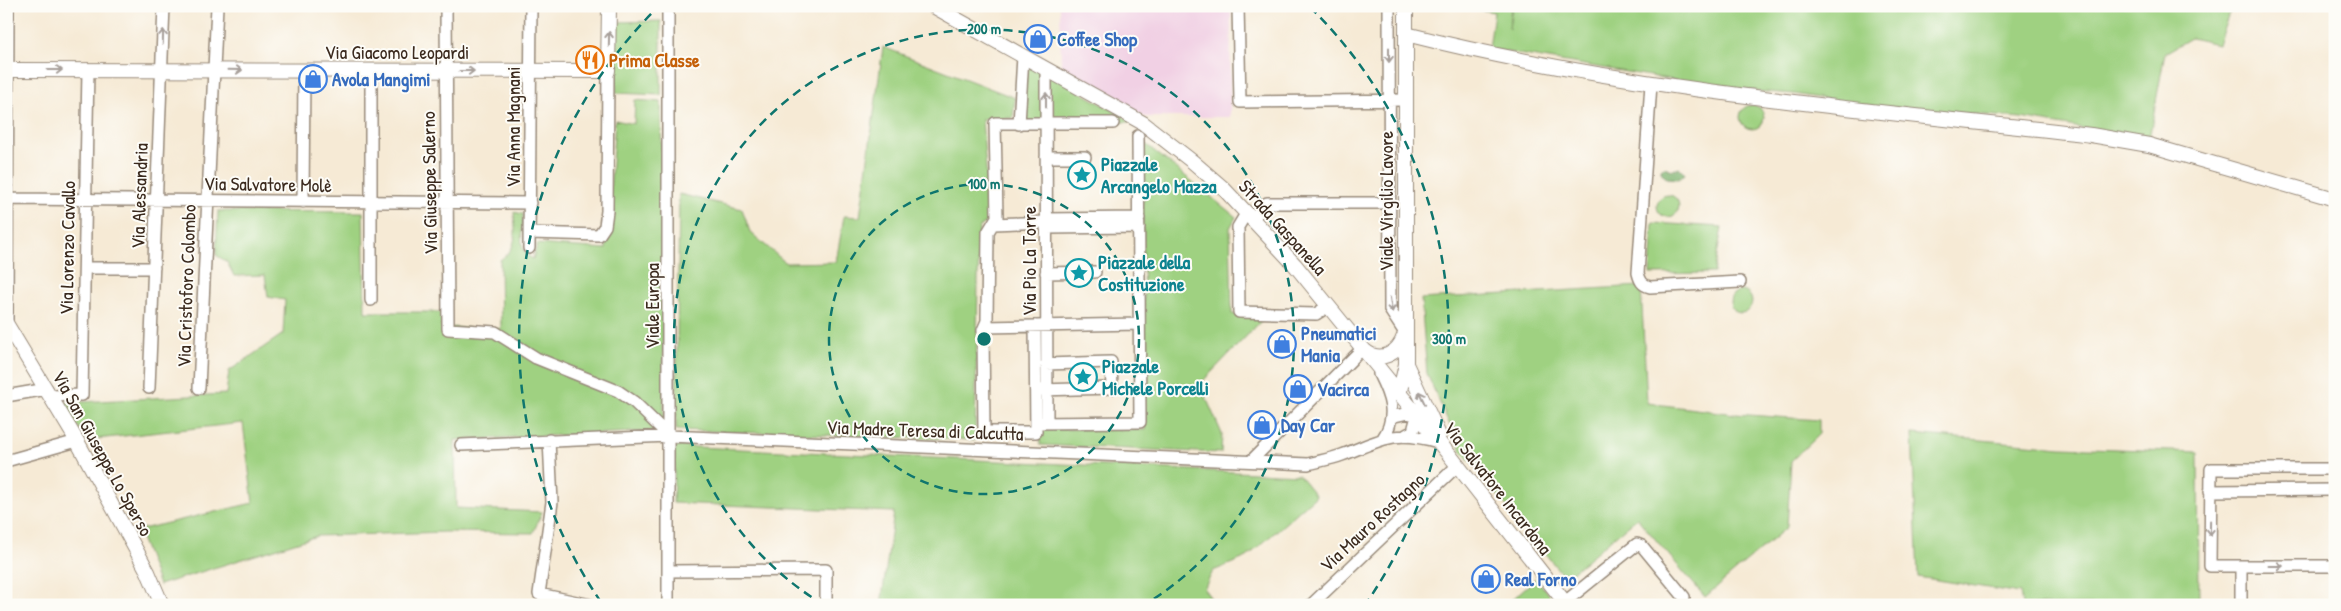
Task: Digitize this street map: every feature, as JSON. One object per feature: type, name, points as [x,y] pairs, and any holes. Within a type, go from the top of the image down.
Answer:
[{"type":"street","points":[[7,324],[8,6]]},
{"type":"street","name":"Via Alessandria","points":[[149,388],[164,6]]},
{"type":"street","name":"Via Cristoforo Colombo","points":[[199,388],[206,200],[217,6]]},
{"type":"street","name":"Via Giuseppe Salerno","points":[[446,6],[448,329],[501,334],[536,358],[618,391],[634,402],[669,436]]},
{"type":"street","name":"Via Anna Magnani","points":[[529,248],[531,6]]},
{"type":"street","points":[[530,233],[599,235],[605,226],[607,211],[609,6]]},
{"type":"street","name":"Viale Europa","points":[[668,6],[668,605]]},
{"type":"street","name":"Strada Gaspanella","points":[[933,6],[1143,124],[1193,162],[1250,215],[1295,266],[1399,395]]},
{"type":"street","points":[[1238,6],[1240,102],[1405,100]]},
{"type":"street","points":[[1251,461],[1362,349],[1376,357],[1392,354],[1398,349],[1405,333],[1390,310],[1389,6]]},
{"type":"street","name":"Viale Virgilio Lavore","points":[[1399,395],[1406,364],[1406,6]]},
{"type":"street","points":[[1406,34],[1468,50],[1651,84],[2091,135],[2149,146],[2335,199]]},
{"type":"street","points":[[1019,124],[1023,56]]},
{"type":"street","name":"Via Pio La Torre","points":[[1041,390],[1046,364],[1043,324],[1046,273],[1046,69]]},
{"type":"street","name":"Via Giacomo Leopardi","points":[[7,70],[608,71]]},
{"type":"street","name":"Via Lorenzo Cavallo","points":[[49,392],[82,395],[88,70]]},
{"type":"street","points":[[303,202],[304,71]]},
{"type":"street","points":[[371,300],[372,71]]},
{"type":"street","points":[[1651,84],[1639,279],[1641,283],[1650,287],[1740,282]]},
{"type":"street","points":[[1043,324],[1041,423],[1036,432],[984,432],[983,330],[987,321],[988,232],[997,217],[994,123],[1113,123]]},
{"type":"street","points":[[1041,423],[1140,422],[1138,136]]},
{"type":"street","points":[[1046,157],[1085,157]]},
{"type":"street","name":"Via Salvatore Molè","points":[[7,199],[530,203]]},
{"type":"street","points":[[1327,307],[1316,314],[1239,312],[1238,226],[1267,203],[1390,203]]},
{"type":"street","points":[[994,224],[1138,222]]},
{"type":"street","points":[[84,268],[154,268]]},
{"type":"street","points":[[1046,273],[1096,272]]},
{"type":"street","points":[[985,327],[1139,321]]},
{"type":"street","name":"Via San Giuseppe Lo Sperso","points":[[7,324],[11,339],[49,392],[77,441],[148,572],[162,605]]},
{"type":"street","points":[[1041,390],[1112,388],[1111,362],[1046,364]]},
{"type":"street","points":[[1406,364],[1454,461]]},
{"type":"street","points":[[1375,365],[1390,398],[1394,419]]},
{"type":"street","points":[[6,396],[49,392]]},
{"type":"street","points":[[1383,438],[1394,419],[1399,395]]},
{"type":"street","name":"Via Salvatore Incardona","points":[[1399,395],[1454,461],[1566,604]]},
{"type":"street","points":[[1394,419],[1408,413],[1417,416],[1413,431],[1406,436]]},
{"type":"street","name":"Via Madre Teresa di Calcutta","points":[[461,445],[669,436],[1308,464],[1340,456],[1383,438],[1406,436],[1438,442]]},
{"type":"street","points":[[549,440],[552,502],[539,594],[591,605]]},
{"type":"street","points":[[6,461],[77,441]]},
{"type":"street","name":"Via Mauro Rostagno","points":[[1311,605],[1454,461]]},
{"type":"street","points":[[2335,469],[2211,469],[2210,490],[2210,566],[2335,566]]},
{"type":"street","points":[[2210,490],[2335,490]]},
{"type":"street","points":[[1566,604],[1637,544],[1642,546],[1684,597]]},
{"type":"street","points":[[2241,566],[2241,605]]},
{"type":"street","points":[[668,571],[826,570],[826,605]]},
{"type":"shaded area","points":[[1060,6],[1231,6],[1230,117],[1145,117],[1061,70]]},
{"type":"green space","points":[[1476,6],[1511,6],[1509,29],[1512,6],[2232,6],[2218,44],[2191,38],[2165,53],[2149,139],[2021,118],[1856,104],[1794,94],[1728,89],[1489,49],[1494,12],[1476,9]]},
{"type":"green space","points":[[661,21],[661,95],[616,93],[617,22]]},
{"type":"green space","points":[[883,47],[1015,98],[1013,118],[982,119],[990,219],[979,228],[975,440],[676,430],[679,194],[742,209],[750,232],[786,263],[836,262],[844,216],[860,217]]},
{"type":"green space","points":[[1024,60],[1133,122],[1021,122]]},
{"type":"green space","points":[[635,100],[661,102],[664,423],[657,431],[455,440],[456,508],[542,512],[533,533],[446,532],[317,536],[159,585],[138,530],[253,503],[243,423],[87,440],[62,403],[226,394],[229,371],[283,334],[285,300],[268,297],[265,275],[234,276],[227,262],[216,255],[218,211],[363,212],[365,312],[443,312],[441,327],[501,329],[500,260],[513,245],[515,233],[514,212],[523,214],[522,245],[524,251],[533,259],[537,244],[606,249],[615,120],[634,124]]},
{"type":"green space","points":[[1752,105],[1761,108],[1764,117],[1761,126],[1752,129],[1743,126],[1740,117],[1743,108]]},
{"type":"green space","points":[[1142,141],[1236,217],[1230,228],[1232,314],[1264,318],[1200,384],[1222,434],[1221,453],[1040,445],[1041,429],[1145,430]]},
{"type":"green space","points":[[1664,167],[1673,170],[1680,168],[1685,174],[1679,179],[1666,178],[1661,172],[1661,169]]},
{"type":"green space","points":[[1668,195],[1676,198],[1679,206],[1676,214],[1668,217],[1660,214],[1657,206],[1660,198]]},
{"type":"green space","points":[[1653,223],[1722,227],[1714,273],[1650,274]]},
{"type":"green space","points":[[1641,286],[1647,403],[1735,414],[1819,420],[1819,434],[1791,461],[1787,527],[1705,597],[1637,518],[1565,578],[1461,450],[1427,374],[1421,299]]},
{"type":"green space","points":[[1741,291],[1749,294],[1752,302],[1749,310],[1741,313],[1733,310],[1730,302],[1733,294]]},
{"type":"green space","points":[[1912,434],[2061,447],[2198,452],[2199,605],[2022,605],[2020,593],[1918,577]]},
{"type":"green space","points":[[675,446],[1299,475],[1316,496],[1247,557],[1213,571],[1204,589],[1216,605],[881,605],[894,512],[673,503]]},
{"type":"green space","points":[[1536,578],[1556,605],[1506,605]]},
{"type":"place","name":"Coffee Shop","points":[[1038,39]]},
{"type":"place","name":"Prima Classe","points":[[590,60]]},
{"type":"place","name":"Avola Mangimi","points":[[313,79]]},
{"type":"place","name":"Piazzale Arcangelo Mazza","points":[[1082,175]]},
{"type":"place","name":"Piazzale della Costituzione","points":[[1079,273]]},
{"type":"place","name":"Pneumatici Mania","points":[[1282,344]]},
{"type":"place","name":"Piazzale Michele Porcelli","points":[[1083,377]]},
{"type":"place","name":"Vacirca","points":[[1298,389]]},
{"type":"place","name":"Day Car","points":[[1262,425]]},
{"type":"place","name":"Real Forno","points":[[1486,579]]}]
